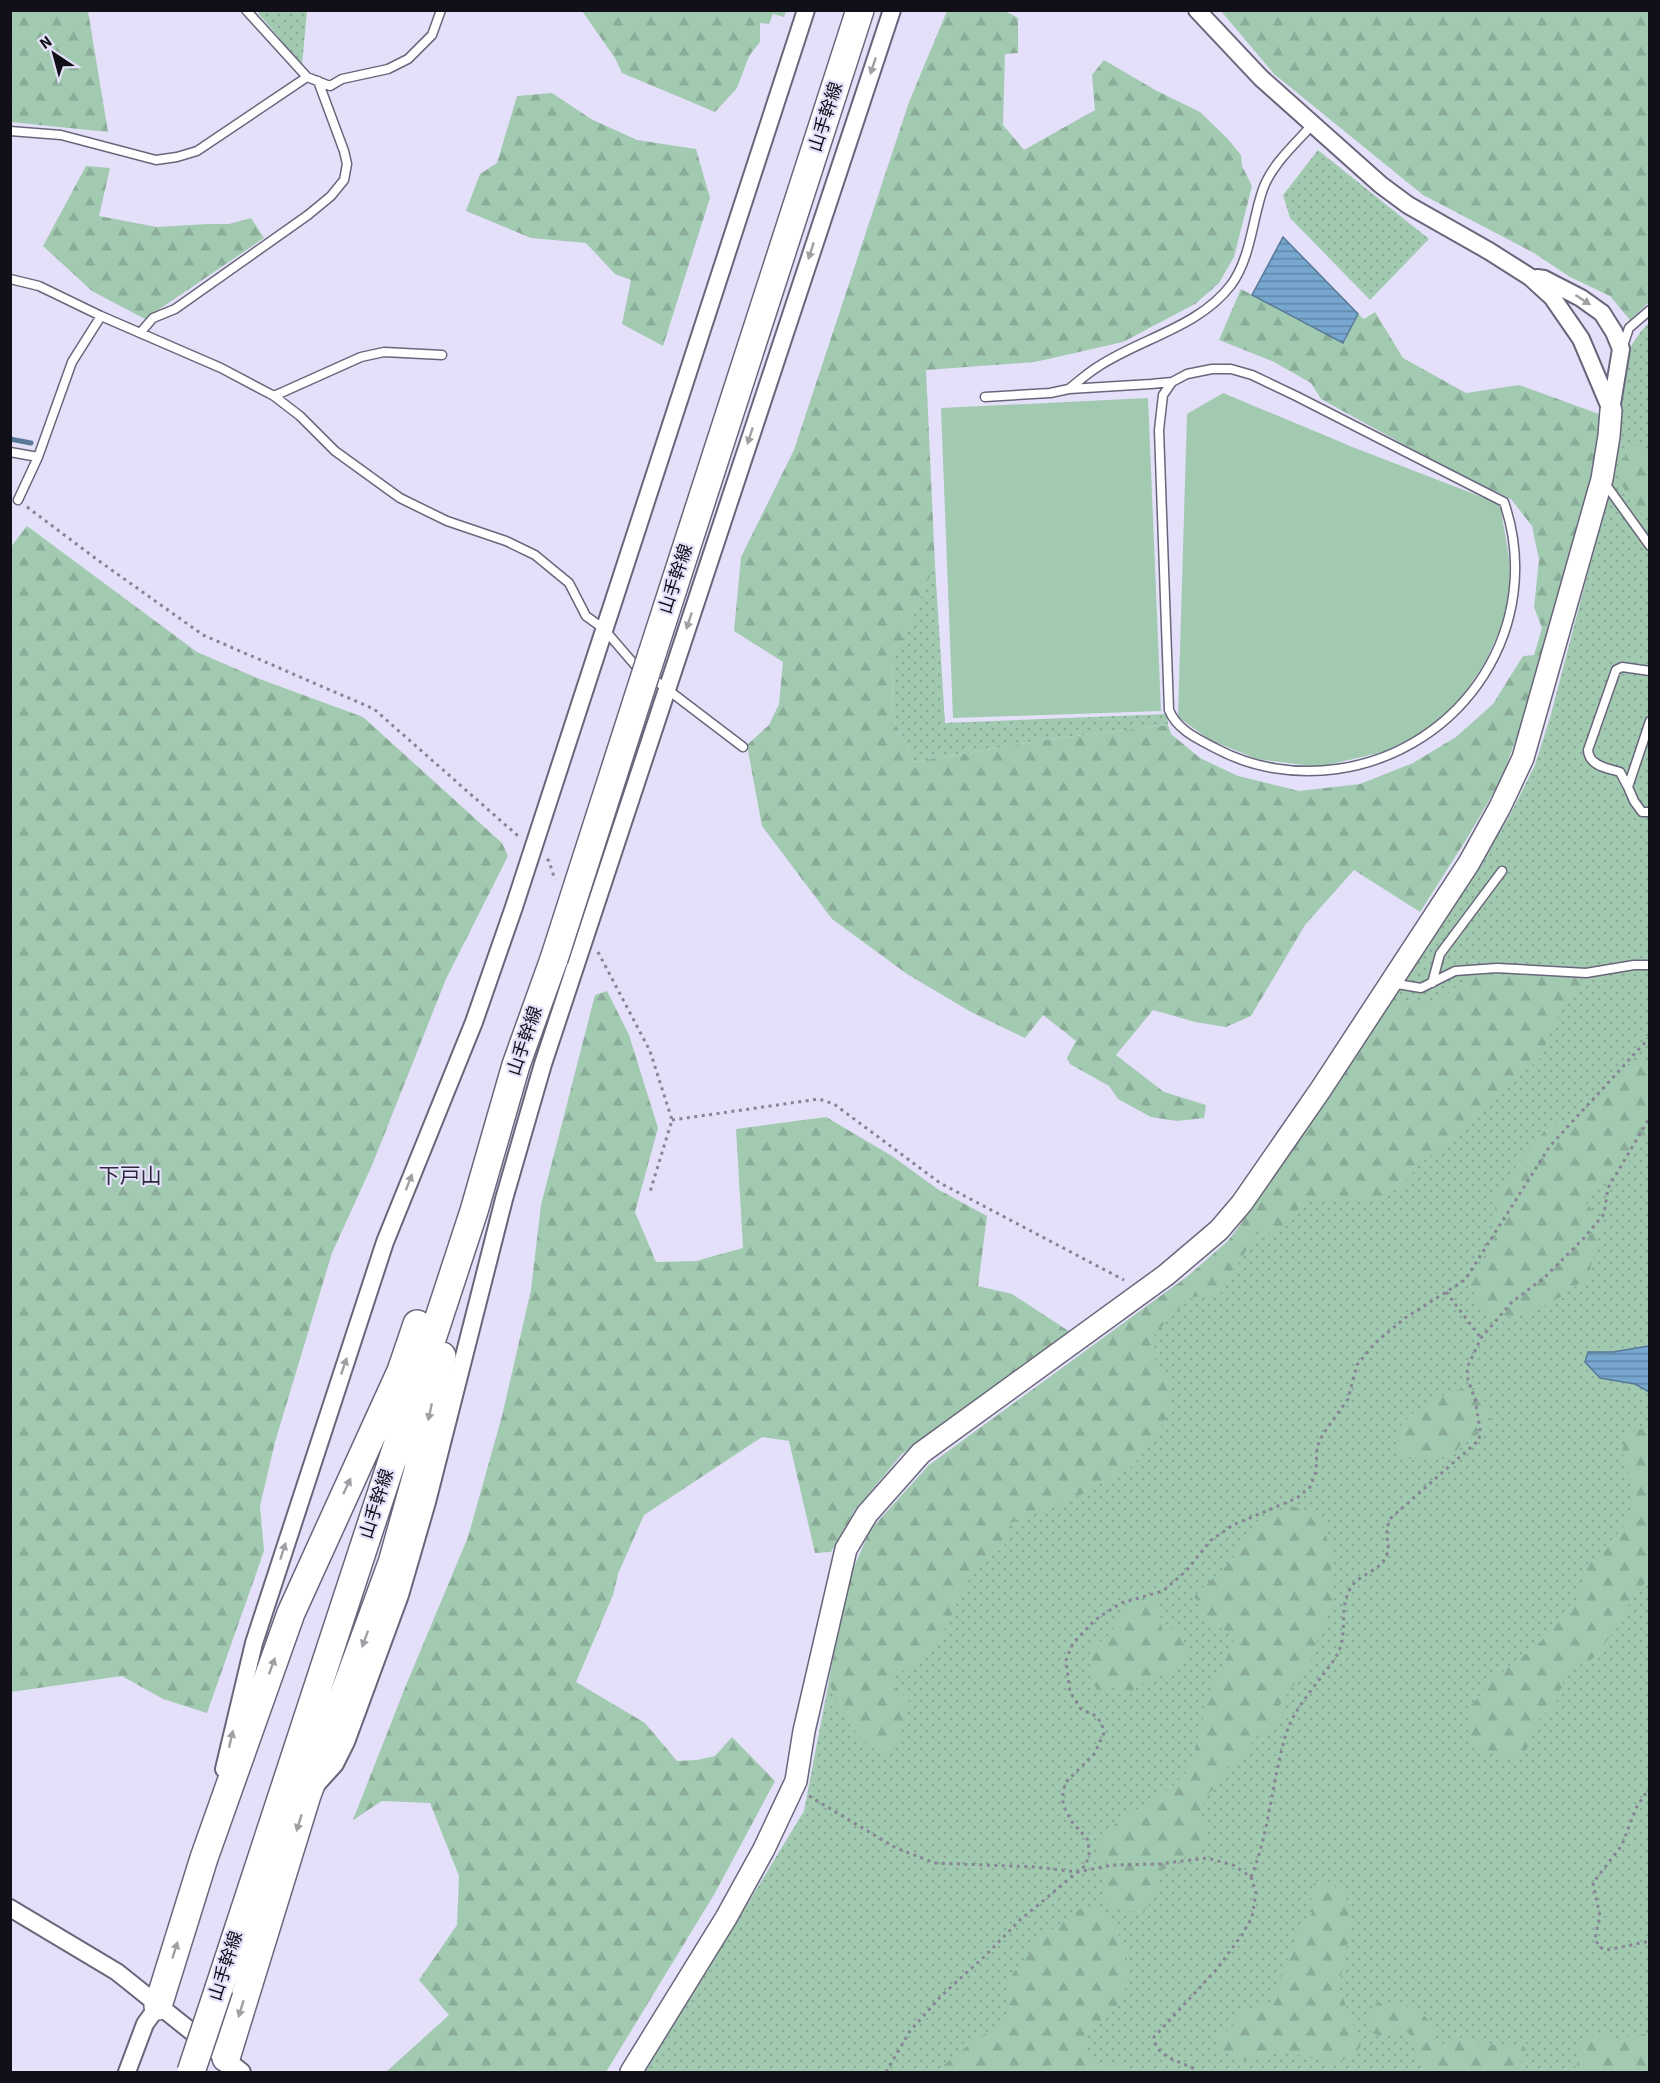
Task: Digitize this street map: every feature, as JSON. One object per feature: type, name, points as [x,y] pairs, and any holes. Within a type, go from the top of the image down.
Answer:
[{"type":"main road","points":[[841,71],[855,10]]},
{"type":"main road","name":"山手幹線","points":[[190,2073],[474,1211],[516,1065],[554,959],[860,10]]},
{"type":"main road","points":[[158,2006],[204,1858],[291,1612],[401,1371],[516,1065]]},
{"type":"main road","points":[[230,2068],[308,1795],[377,1607],[406,1515],[474,1211]]},
{"type":"street","points":[[204,1858],[254,1643],[334,1395],[385,1242],[474,1022],[533,849],[806,10]]},
{"type":"street","points":[[308,1795],[341,1754],[400,1595],[430,1492],[523,1131],[892,10]]},
{"type":"street","points":[[1197,10],[1261,78],[1381,185],[1408,205],[1530,277],[1552,297],[1581,339],[1611,410]]},
{"type":"street","points":[[631,2073],[731,1908],[764,1849],[796,1782],[804,1731],[846,1549],[867,1514],[921,1453],[1145,1291],[1219,1230],[1242,1203],[1391,982],[1469,863],[1500,807],[1523,758],[1602,479],[1621,349],[1602,313],[1581,298],[1544,279],[1530,277]]},
{"type":"street","points":[[10,1908],[117,1972],[230,2068]]},
{"type":"street","points":[[127,2073],[146,2024],[158,2006]]},
{"type":"lane","points":[[246,10],[307,77],[330,86],[342,79],[388,69],[408,59],[432,35],[441,10]]},
{"type":"lane","points":[[10,131],[61,135],[156,160],[177,157],[197,151],[307,77]]},
{"type":"lane","points":[[141,333],[153,318],[175,309],[308,215],[332,196],[344,180],[347,164],[344,151],[318,81]]},
{"type":"lane","points":[[1069,389],[1099,366],[1206,310],[1221,297],[1242,267],[1264,188],[1278,164],[1313,124]]},
{"type":"lane","points":[[10,279],[39,286],[101,316],[221,368],[274,396],[300,416],[335,451],[399,498],[447,521],[506,541],[535,555],[568,583],[586,616],[604,629],[634,664],[743,747]]},
{"type":"lane","points":[[1621,349],[1629,328],[1650,310]]},
{"type":"lane","points":[[18,501],[38,457],[72,362],[101,316]]},
{"type":"lane","points":[[274,396],[361,357],[384,352],[442,356]]},
{"type":"lane","points":[[985,397],[1172,381],[1186,374],[1212,369],[1231,369],[1252,375],[1296,396],[1503,502],[1512,530],[1515,554],[1513,589],[1506,629],[1494,658],[1478,684],[1459,708],[1438,727],[1417,742],[1367,764],[1317,772],[1289,770],[1247,762],[1201,740],[1173,721],[1169,710],[1159,430],[1163,395],[1172,381]]},
{"type":"lane","points":[[10,452],[38,457]]},
{"type":"lane","points":[[1602,479],[1650,546]]},
{"type":"lane","points":[[1650,671],[1622,667],[1616,670],[1588,750],[1588,756],[1594,764],[1620,772],[1638,807],[1642,812],[1650,812]]},
{"type":"lane","points":[[1628,787],[1650,721]]},
{"type":"lane","points":[[1432,983],[1440,954],[1502,871]]},
{"type":"lane","points":[[1391,982],[1421,988],[1455,971],[1487,968],[1586,973],[1634,965],[1650,965]]},
{"type":"path","points":[[18,501],[203,635],[374,709],[549,861],[556,883]]},
{"type":"path","points":[[586,935],[596,949],[650,1051],[672,1120],[650,1192]]},
{"type":"path","points":[[886,2073],[910,2031],[941,1996],[986,1956],[1020,1920],[1086,1864],[1089,1854],[1088,1840],[1072,1822],[1063,1805],[1063,1794],[1065,1783],[1094,1754],[1104,1733],[1102,1724],[1096,1716],[1082,1709],[1070,1692],[1066,1660],[1073,1642],[1095,1620],[1121,1603],[1163,1591],[1186,1571],[1211,1540],[1233,1525],[1298,1498],[1310,1487],[1316,1472],[1317,1447],[1323,1434],[1348,1399],[1357,1365],[1375,1343],[1405,1318],[1465,1281],[1550,1146],[1650,1037]]},
{"type":"path","points":[[672,1120],[819,1099],[834,1104],[940,1184],[1145,1291]]},
{"type":"path","points":[[1197,2073],[1196,2069],[1159,2052],[1154,2044],[1154,2037],[1216,1970],[1242,1935],[1252,1917],[1256,1893],[1251,1877],[1258,1859],[1274,1779],[1287,1731],[1309,1692],[1337,1656],[1344,1639],[1344,1607],[1348,1592],[1355,1581],[1378,1568],[1388,1553],[1386,1528],[1391,1518],[1479,1440],[1480,1429],[1467,1368],[1481,1338],[1512,1302],[1561,1261],[1604,1214],[1608,1188],[1646,1121],[1650,1118]]},
{"type":"path","points":[[1446,1292],[1481,1338]]},
{"type":"path","points":[[796,1782],[803,1792],[896,1848],[935,1863],[1036,1867],[1078,1872],[1112,1864],[1159,1864],[1207,1858],[1233,1865],[1251,1877]]},
{"type":"path","points":[[1650,1787],[1636,1808],[1622,1845],[1593,1883],[1600,1916],[1595,1938],[1599,1947],[1607,1950],[1650,1941]]},
{"type":"green space","points":[[10,11],[88,11],[108,132],[11,122]]},
{"type":"green space","points":[[262,11],[307,11],[302,65],[258,13]]},
{"type":"green space","points":[[582,11],[786,11],[784,17],[773,14],[769,24],[760,23],[760,42],[749,56],[737,88],[715,112],[622,73],[615,58]]},
{"type":"green space","points":[[947,11],[1005,11],[1018,18],[1018,53],[1005,54],[1003,125],[1024,150],[1095,110],[1092,75],[1104,60],[1157,91],[1200,112],[1241,155],[1242,166],[1252,186],[1234,257],[1219,283],[1195,304],[1123,342],[1035,362],[926,370],[935,565],[892,662],[893,718],[914,762],[1050,739],[1168,725],[1171,734],[1200,758],[1238,776],[1299,791],[1360,784],[1413,763],[1456,737],[1493,704],[1523,656],[1534,655],[1542,628],[1534,607],[1539,560],[1532,526],[1511,499],[1432,460],[1321,399],[1311,383],[1272,361],[1219,340],[1241,289],[1344,343],[1358,314],[1364,319],[1375,312],[1403,358],[1466,393],[1519,385],[1599,414],[1599,448],[1528,706],[1501,780],[1420,912],[1354,870],[1305,925],[1251,1016],[1226,1027],[1195,1022],[1153,1010],[1116,1055],[1164,1092],[1206,1105],[1204,1118],[1177,1121],[1151,1117],[1118,1099],[1109,1086],[1070,1064],[1067,1058],[1076,1041],[1043,1015],[1025,1038],[971,1012],[907,974],[832,919],[762,826],[747,745],[769,725],[779,704],[783,662],[734,631],[741,557],[794,450],[909,102]]},
{"type":"green space","points":[[1221,11],[1649,11],[1649,302],[1630,320],[1610,296],[1570,277],[1534,253],[1423,195],[1274,74]]},
{"type":"green space","points":[[552,93],[591,119],[637,140],[696,149],[710,198],[663,346],[622,324],[631,280],[615,274],[586,243],[531,238],[466,211],[480,174],[497,163],[517,96]]},
{"type":"green space","points":[[1318,150],[1429,239],[1370,300],[1290,218],[1283,195]]},
{"type":"green space","points":[[86,166],[110,168],[99,216],[157,227],[229,224],[251,218],[264,238],[145,319],[92,291],[43,246]]},
{"type":"green space","points":[[1649,323],[1649,2072],[645,2072],[804,1811],[848,1581],[928,1466],[1188,1276],[1228,1241],[1334,1088],[1466,888],[1510,815],[1535,765],[1551,714],[1616,465],[1617,436],[1628,350]]},
{"type":"green space","points":[[1223,393],[1355,448],[1500,504],[1509,558],[1510,586],[1504,621],[1485,663],[1457,704],[1426,731],[1383,752],[1319,767],[1257,759],[1210,740],[1178,717],[1187,414]]},
{"type":"green space","points":[[1148,398],[1161,711],[953,718],[941,408]]},
{"type":"green space","points":[[1639,445],[1649,457],[1649,516],[1636,512],[1620,481],[1626,449]]},
{"type":"green space","points":[[27,526],[197,652],[257,678],[363,717],[502,843],[508,856],[446,979],[373,1163],[332,1253],[275,1442],[260,1506],[264,1551],[207,1713],[163,1699],[122,1676],[11,1692],[10,548]]},
{"type":"green space","points":[[935,565],[945,723],[1167,714],[1168,725],[1050,739],[914,762],[893,718],[892,661]]},
{"type":"green space","points":[[1470,975],[1582,978],[1581,989],[1561,1009],[1538,1061],[1489,1099],[1468,1125],[1420,1164],[1401,1187],[1369,1203],[1346,1198],[1304,1202],[1277,1234],[1257,1232],[1220,1294],[1193,1297],[1172,1315],[1154,1336],[1155,1366],[1172,1385],[1165,1420],[1134,1465],[1075,1498],[1010,1523],[1004,1547],[983,1561],[966,1584],[937,1646],[912,1670],[897,1672],[893,1687],[909,1699],[898,1742],[892,1754],[874,1749],[846,1718],[835,1699],[829,1680],[848,1581],[870,1530],[928,1466],[1188,1276],[1228,1241],[1392,999],[1418,1002],[1435,1000],[1443,997]]},
{"type":"green space","points":[[607,991],[629,1035],[658,1128],[635,1212],[656,1262],[696,1261],[743,1248],[736,1129],[826,1117],[892,1156],[939,1190],[987,1216],[978,1286],[1012,1294],[1070,1332],[902,1454],[855,1510],[831,1552],[815,1553],[789,1441],[762,1437],[644,1515],[618,1574],[613,1595],[576,1682],[645,1723],[677,1761],[715,1756],[732,1737],[775,1781],[715,1893],[606,2072],[386,2072],[449,2015],[419,1980],[457,1925],[459,1876],[430,1803],[382,1801],[353,1820],[468,1537],[502,1416],[531,1290],[541,1205],[595,995]]},
{"type":"green space","points":[[1649,1060],[1649,1135],[1620,1173],[1602,1178],[1585,1200],[1602,1225],[1588,1277],[1564,1295],[1538,1309],[1490,1322],[1469,1282],[1493,1247],[1496,1192],[1544,1131],[1586,1110],[1626,1066]]},
{"type":"green space","points":[[1462,1389],[1481,1395],[1487,1406],[1490,1423],[1475,1437],[1461,1444],[1455,1453],[1443,1459],[1407,1459],[1398,1449],[1394,1436],[1400,1427],[1415,1412],[1433,1400]]},
{"type":"green space","points":[[1645,1428],[1650,1429],[1649,1577],[1628,1606],[1621,1623],[1592,1659],[1568,1670],[1555,1705],[1539,1719],[1525,1753],[1504,1757],[1486,1751],[1473,1744],[1468,1729],[1469,1708],[1492,1680],[1536,1646],[1574,1606],[1588,1565],[1625,1525],[1633,1506],[1630,1477],[1622,1451],[1627,1433]]},
{"type":"green space","points":[[1290,1506],[1312,1512],[1321,1518],[1331,1546],[1332,1608],[1318,1636],[1315,1654],[1279,1706],[1283,1716],[1253,1739],[1244,1757],[1230,1764],[1223,1772],[1218,1786],[1210,1792],[1196,1816],[1207,1829],[1206,1846],[1195,1856],[1177,1858],[1160,1873],[1158,1892],[1142,1914],[1110,1906],[1103,1895],[1107,1861],[1100,1858],[1096,1846],[1109,1828],[1172,1787],[1190,1768],[1212,1684],[1228,1655],[1235,1635],[1199,1618],[1199,1605],[1194,1596],[1230,1562],[1256,1522]]},
{"type":"green space","points":[[1152,1598],[1159,1599],[1162,1634],[1174,1628],[1182,1635],[1187,1652],[1172,1671],[1149,1679],[1132,1691],[1114,1688],[1097,1690],[1090,1668],[1093,1644],[1107,1639],[1127,1606]]},
{"type":"green space","points":[[1315,1881],[1327,1883],[1345,1892],[1351,1925],[1339,1987],[1361,2046],[1352,2055],[1334,2062],[1282,2053],[1246,2060],[1219,2049],[1217,2037],[1230,2029],[1244,2010],[1271,2002],[1294,1942],[1312,1913],[1311,1890]]},
{"type":"green space","points":[[1100,1906],[1127,1948],[1126,1996],[1087,2034],[1088,2051],[1104,2066],[1125,2065],[1125,2072],[936,2072],[958,2053],[1007,2018],[1008,1980],[1039,1940],[1082,1907]]},
{"type":"green space","points":[[1378,2002],[1418,2009],[1435,2027],[1433,2039],[1442,2043],[1453,2043],[1464,2035],[1484,2045],[1522,2044],[1526,2050],[1524,2058],[1513,2071],[1424,2072],[1408,2032],[1397,2031],[1381,2038],[1369,2030],[1371,2010]]},
{"type":"green space","points":[[1649,2033],[1649,2072],[1573,2072],[1580,2058],[1581,2039],[1601,2035],[1619,2039]]},
{"type":"water","points":[[1283,237],[1358,314],[1343,343],[1252,295]]},
{"type":"water","points":[[1649,1346],[1649,1392],[1635,1384],[1600,1378],[1585,1362],[1588,1352],[1613,1352]]},
{"type":"waterway","points":[[10,439],[31,443]]},
{"type":"district","name":"下戸山","points":[[130,1176]]}]
